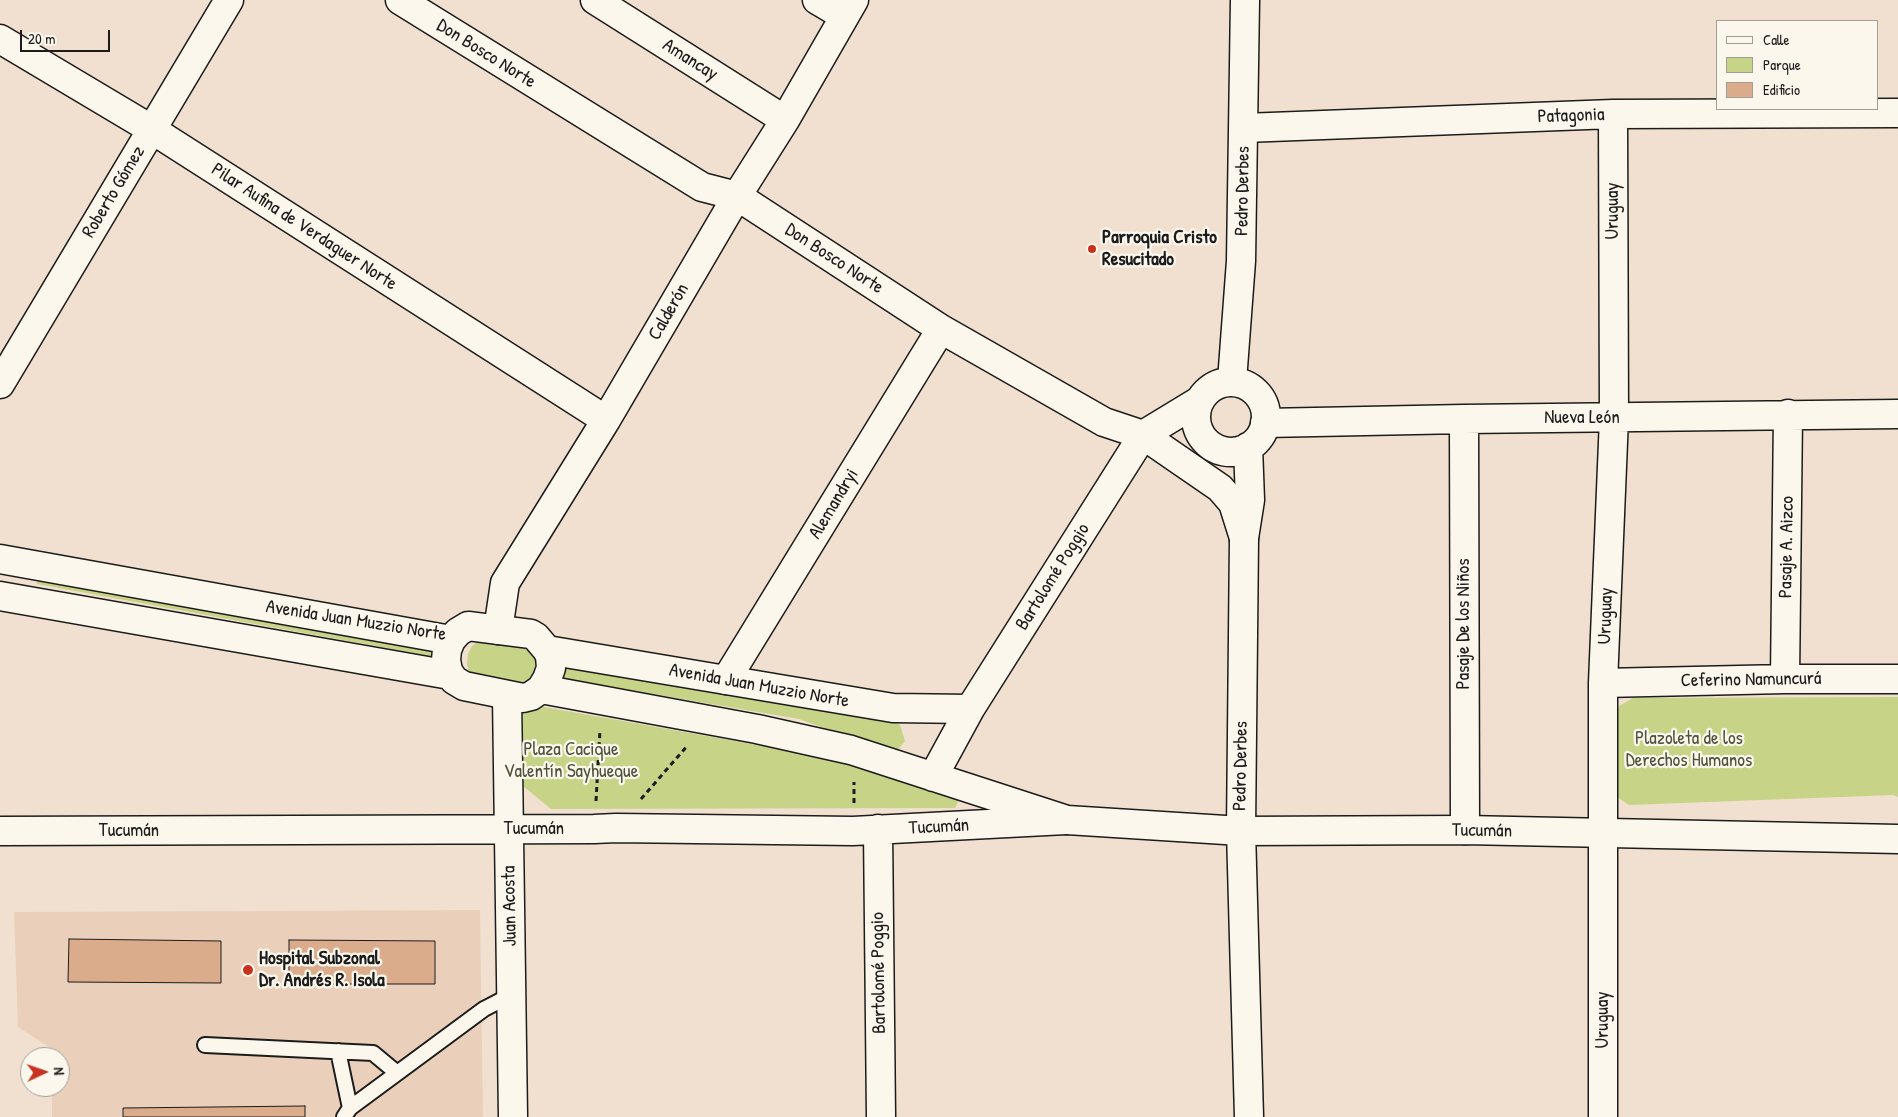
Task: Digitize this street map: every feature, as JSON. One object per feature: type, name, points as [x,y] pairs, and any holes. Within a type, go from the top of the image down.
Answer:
[{"type":"street","name":"Roberto Gómez","points":[[4,369],[229,0]]},
{"type":"street","name":"Don Bosco Norte","points":[[400,0],[702,187],[737,196],[941,329],[1104,422],[1143,435],[1220,488],[1234,503],[1244,538]]},
{"type":"street","name":"Amancay","points":[[595,0],[785,120]]},
{"type":"street","points":[[817,0],[849,8]]},
{"type":"street","name":"Pedro Derbes","points":[[1232,381],[1241,261],[1245,0]]},
{"type":"street","name":"Calderón","points":[[498,630],[505,583],[606,420],[737,196],[785,120],[849,8]]},
{"type":"street","name":"Pilar Aufina de Verdaguer Norte","points":[[0,39],[151,130],[606,420]]},
{"type":"street","name":"Patagonia","points":[[1244,128],[1613,114],[1898,113]]},
{"type":"street","name":"Uruguay","points":[[1602,1117],[1603,683],[1614,418],[1613,114]]},
{"type":"street","name":"Alemandryi","points":[[726,680],[941,329]]},
{"type":"street","points":[[1232,381],[1244,385],[1257,393],[1264,406],[1265,423],[1263,431],[1257,440],[1248,447],[1234,452],[1219,450],[1207,442],[1198,430],[1196,416],[1199,401],[1207,391],[1218,384],[1232,381]]},
{"type":"street","name":"Bartolomé Poggio","points":[[932,777],[970,709],[1143,435],[1199,401]]},
{"type":"street","name":"Nueva León","points":[[1265,423],[1788,414],[1898,414]]},
{"type":"street","name":"Pasaje A. Aizco","points":[[1785,679],[1788,414]]},
{"type":"street","name":"Pasaje De los Niños","points":[[1464,419],[1465,830]]},
{"type":"street","name":"Pedro Derbes","points":[[1248,447],[1250,500],[1244,538],[1241,832],[1249,1117]]},
{"type":"street","name":"Avenida Juan Muzzio Norte","points":[[0,559],[451,640],[458,632],[468,626],[530,634],[536,637],[547,650],[893,708],[970,709]]},
{"type":"street","name":"Avenida Juan Muzzio Norte","points":[[0,596],[450,675],[464,686],[507,696],[523,698],[531,696],[541,689]]},
{"type":"street","points":[[450,675],[446,660],[451,640]]},
{"type":"street","points":[[547,650],[550,656],[551,668],[541,689],[757,729],[855,751],[932,777]]},
{"type":"street","name":"Ceferino Namuncurá","points":[[1603,683],[1785,679],[1898,679]]},
{"type":"street","name":"Juan Acosta","points":[[507,696],[513,1117]]},
{"type":"street","name":"Tucumán","points":[[932,777],[1067,820]]},
{"type":"street","name":"Tucumán","points":[[0,831],[605,828],[865,830],[1067,820],[1241,832],[1465,830],[1898,839]]},
{"type":"street","name":"Bartolomé Poggio","points":[[865,830],[881,1117]]},
{"type":"lane","points":[[338,1051],[347,1112],[484,1009],[511,995]]},
{"type":"lane","points":[[205,1045],[373,1053],[397,1073]]},
{"type":"path","points":[[602,700],[605,828]]},
{"type":"path","points":[[605,828],[710,720]]},
{"type":"path","points":[[855,751],[865,830]]},
{"type":"shaded area","name":"Hospital Subzonal Dr. Andrés R. Isola","points":[[480,910],[483,1117],[52,1117],[52,1097],[70,1097],[70,1047],[49,1047],[18,1027],[14,912]]},
{"type":"green space","points":[[38,578],[432,650],[430,656],[37,584]]},
{"type":"green space","points":[[478,641],[527,647],[533,652],[536,661],[531,679],[524,685],[475,678],[469,673],[467,664],[468,654],[472,646]]},
{"type":"green space","points":[[561,666],[892,721],[900,725],[905,741],[896,752],[889,752],[799,719],[559,678]]},
{"type":"green space","name":"Plazoleta de los Derechos Humanos","points":[[1898,697],[1898,797],[1893,795],[1629,805],[1617,797],[1613,783],[1613,719],[1619,706],[1633,698]]},
{"type":"green space","name":"Plaza Cacique Valentín Sayhueque","points":[[533,705],[841,760],[959,800],[955,808],[551,809],[523,786],[523,714],[526,707]]},
{"type":"building","points":[[69,939],[221,941],[221,983],[68,982]]},
{"type":"building","points":[[289,940],[435,941],[435,984],[289,984]]},
{"type":"building","points":[[305,1106],[305,1117],[123,1117],[123,1108]]},
{"type":"place","name":"Parroquia Cristo Resucitado","points":[[1092,249]]},
{"type":"place","name":"Hospital Subzonal Dr. Andrés R. Isola","points":[[248,970]]}]
